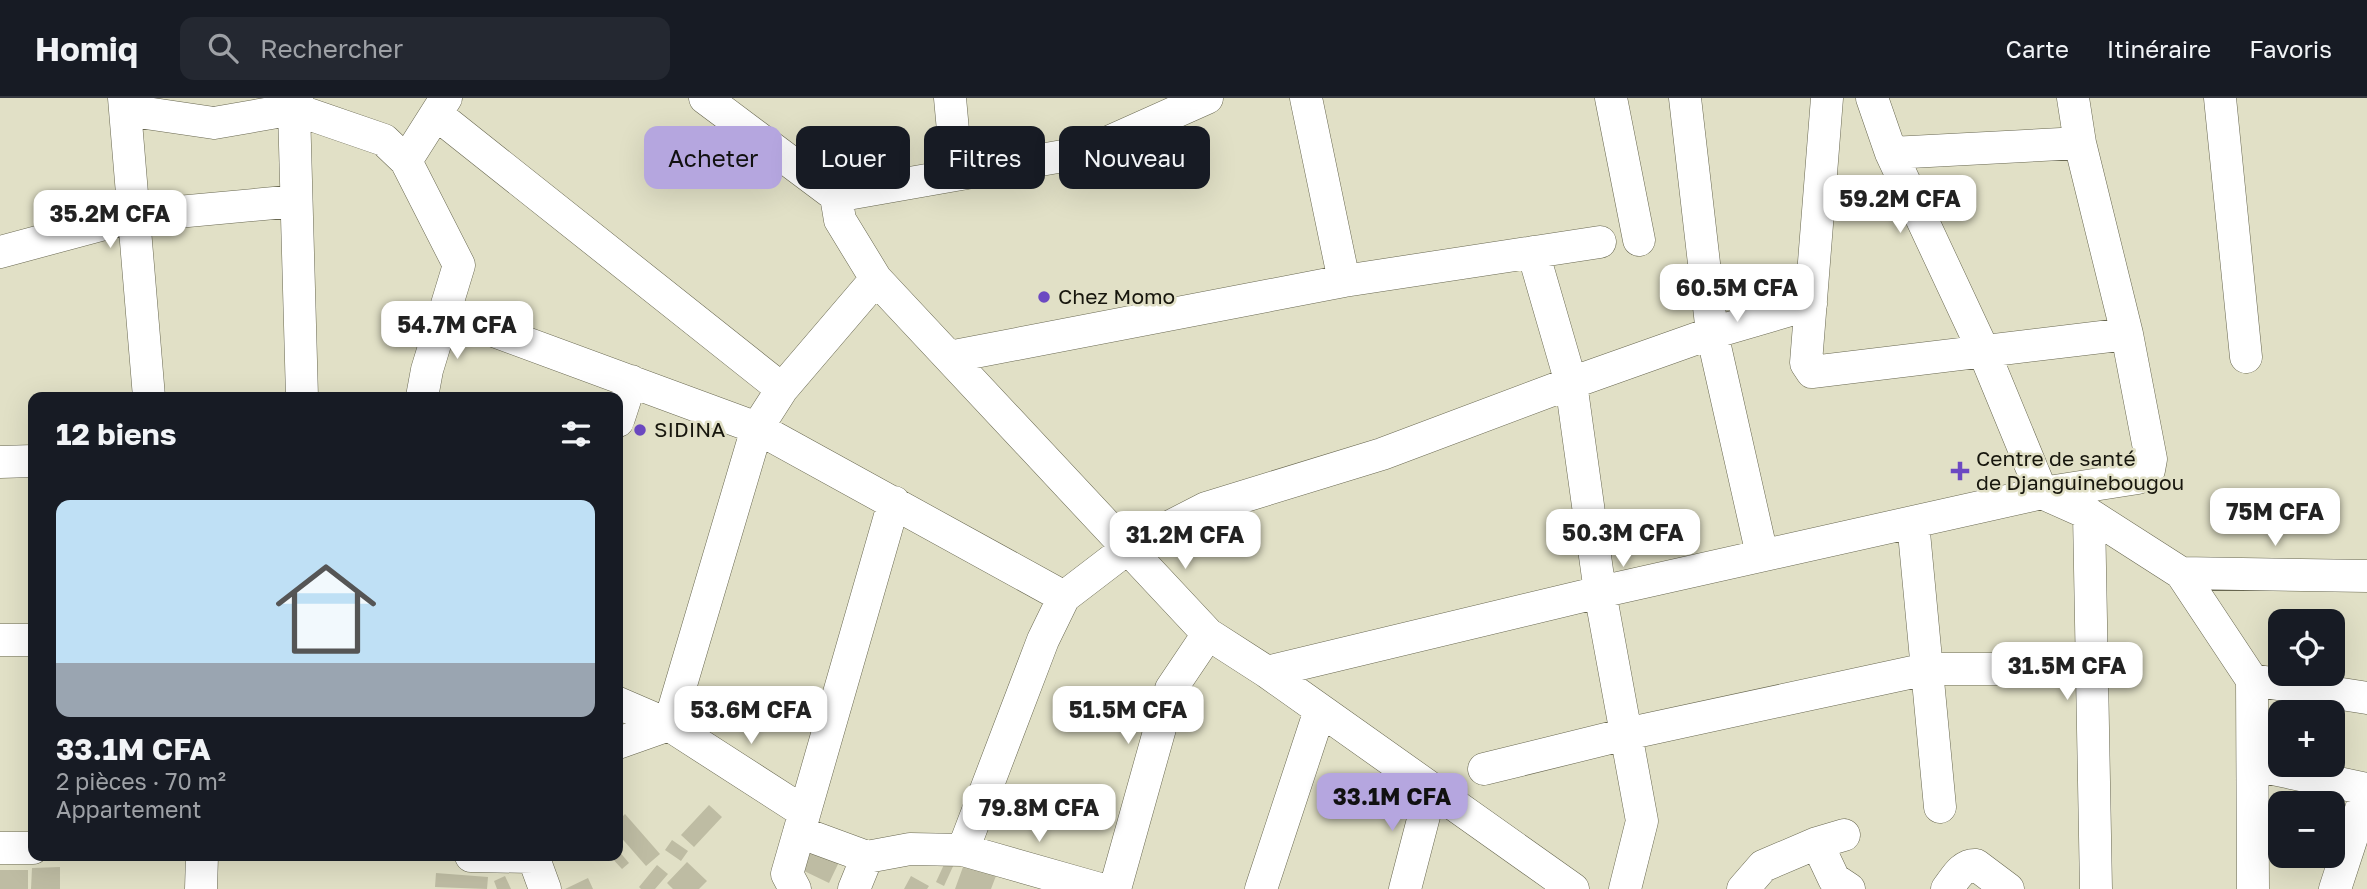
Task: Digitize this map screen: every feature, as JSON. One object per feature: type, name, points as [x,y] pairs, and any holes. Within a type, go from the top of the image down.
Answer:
[{"type":"street","points":[[706,98],[835,196],[840,220],[876,279],[1208,634],[1267,672],[1564,886]]},
{"type":"street","points":[[950,98],[953,126]]},
{"type":"street","points":[[1045,159],[1086,152],[1205,98]]},
{"type":"street","points":[[1306,98],[1345,281]]},
{"type":"street","points":[[1611,98],[1639,240]]},
{"type":"street","points":[[1685,98],[1712,333],[1762,555]]},
{"type":"street","points":[[2127,334],[1984,352],[1812,372],[1806,363],[1828,98],[1875,110],[1891,153],[1984,352],[2042,493],[2089,514],[2181,573],[2252,680],[2253,889]]},
{"type":"street","points":[[1267,672],[1762,555],[2042,493],[2138,478],[2149,470],[2151,459],[2127,334],[2080,143],[2073,98]]},
{"type":"street","points":[[2220,98],[2246,357]]},
{"type":"street","points":[[149,392],[124,104],[170,107],[214,123],[295,104],[384,140],[406,161],[459,265],[423,392]]},
{"type":"street","points":[[295,104],[302,392]]},
{"type":"street","points":[[406,161],[441,106],[782,389]]},
{"type":"street","points":[[1891,153],[2080,143]]},
{"type":"street","points":[[835,196],[924,180]]},
{"type":"street","points":[[0,252],[134,216],[296,201]]},
{"type":"street","points":[[949,357],[1345,281],[1600,242]]},
{"type":"street","points":[[1533,252],[1571,383],[1600,592],[1642,821],[1625,889]]},
{"type":"street","points":[[669,724],[757,428],[782,389],[876,279]]},
{"type":"street","points":[[964,850],[1043,640],[1064,597],[1128,548],[1206,509],[1382,454],[1712,333],[1811,304]]},
{"type":"street","points":[[444,313],[757,428],[1064,597]]},
{"type":"street","points":[[623,406],[631,382]]},
{"type":"street","points":[[0,462],[28,461]]},
{"type":"street","points":[[795,889],[787,874],[894,502]]},
{"type":"street","points":[[2089,514],[2096,889]]},
{"type":"street","points":[[1913,522],[1940,807]]},
{"type":"street","points":[[2181,573],[2367,576]]},
{"type":"street","points":[[1115,889],[1171,689],[1208,634]]},
{"type":"street","points":[[0,640],[28,640]]},
{"type":"street","points":[[1484,769],[1626,734],[1927,669],[2093,669]]},
{"type":"street","points":[[2252,680],[2367,698]]},
{"type":"street","points":[[623,706],[669,724],[801,822],[867,857],[910,849],[964,850],[1100,889]]},
{"type":"street","points":[[1261,889],[1320,710]]},
{"type":"street","points":[[623,741],[669,724]]},
{"type":"street","points":[[2254,765],[2367,790],[2335,889]]},
{"type":"street","points":[[1405,889],[1431,789]]},
{"type":"street","points":[[1743,889],[1763,866],[1830,839],[1834,879],[1850,889]]},
{"type":"street","points":[[0,848],[28,848]]},
{"type":"street","points":[[854,889],[867,857]]},
{"type":"street","points":[[201,889],[202,861]]},
{"type":"street","points":[[535,861],[545,889]]},
{"type":"street","points":[[1947,889],[1970,864],[1976,865],[2008,889]]},
{"type":"building","points":[[709,805],[722,817],[694,847],[681,835]]},
{"type":"building","points":[[625,814],[660,854],[646,866],[623,840]]},
{"type":"building","points":[[672,840],[688,851],[681,861],[665,850]]},
{"type":"building","points":[[810,848],[839,862],[829,883],[800,869]]},
{"type":"building","points":[[623,856],[629,863],[622,869],[615,861],[623,861]]},
{"type":"building","points":[[967,856],[999,868],[991,889],[955,889]]},
{"type":"building","points":[[947,858],[955,862],[944,886],[936,882]]},
{"type":"building","points":[[687,862],[707,881],[699,889],[673,889],[667,883]]},
{"type":"building","points":[[657,865],[668,874],[655,889],[641,889],[639,887]]},
{"type":"building","points":[[60,867],[60,889],[31,889],[32,868]]},
{"type":"building","points":[[0,870],[28,870],[28,889],[0,889]]},
{"type":"building","points":[[436,873],[488,877],[487,889],[435,887]]},
{"type":"building","points":[[505,876],[511,889],[497,889],[494,881]]},
{"type":"building","points":[[911,876],[929,886],[927,889],[904,889]]},
{"type":"building","points":[[588,878],[593,889],[565,889]]},
{"type":"place","name":"Chez Momo","points":[[1044,297]]},
{"type":"place","name":"SIDINA","points":[[640,430]]},
{"type":"place","name":"Centre de santé de Djanguinebougou","points":[[1960,471]]}]
